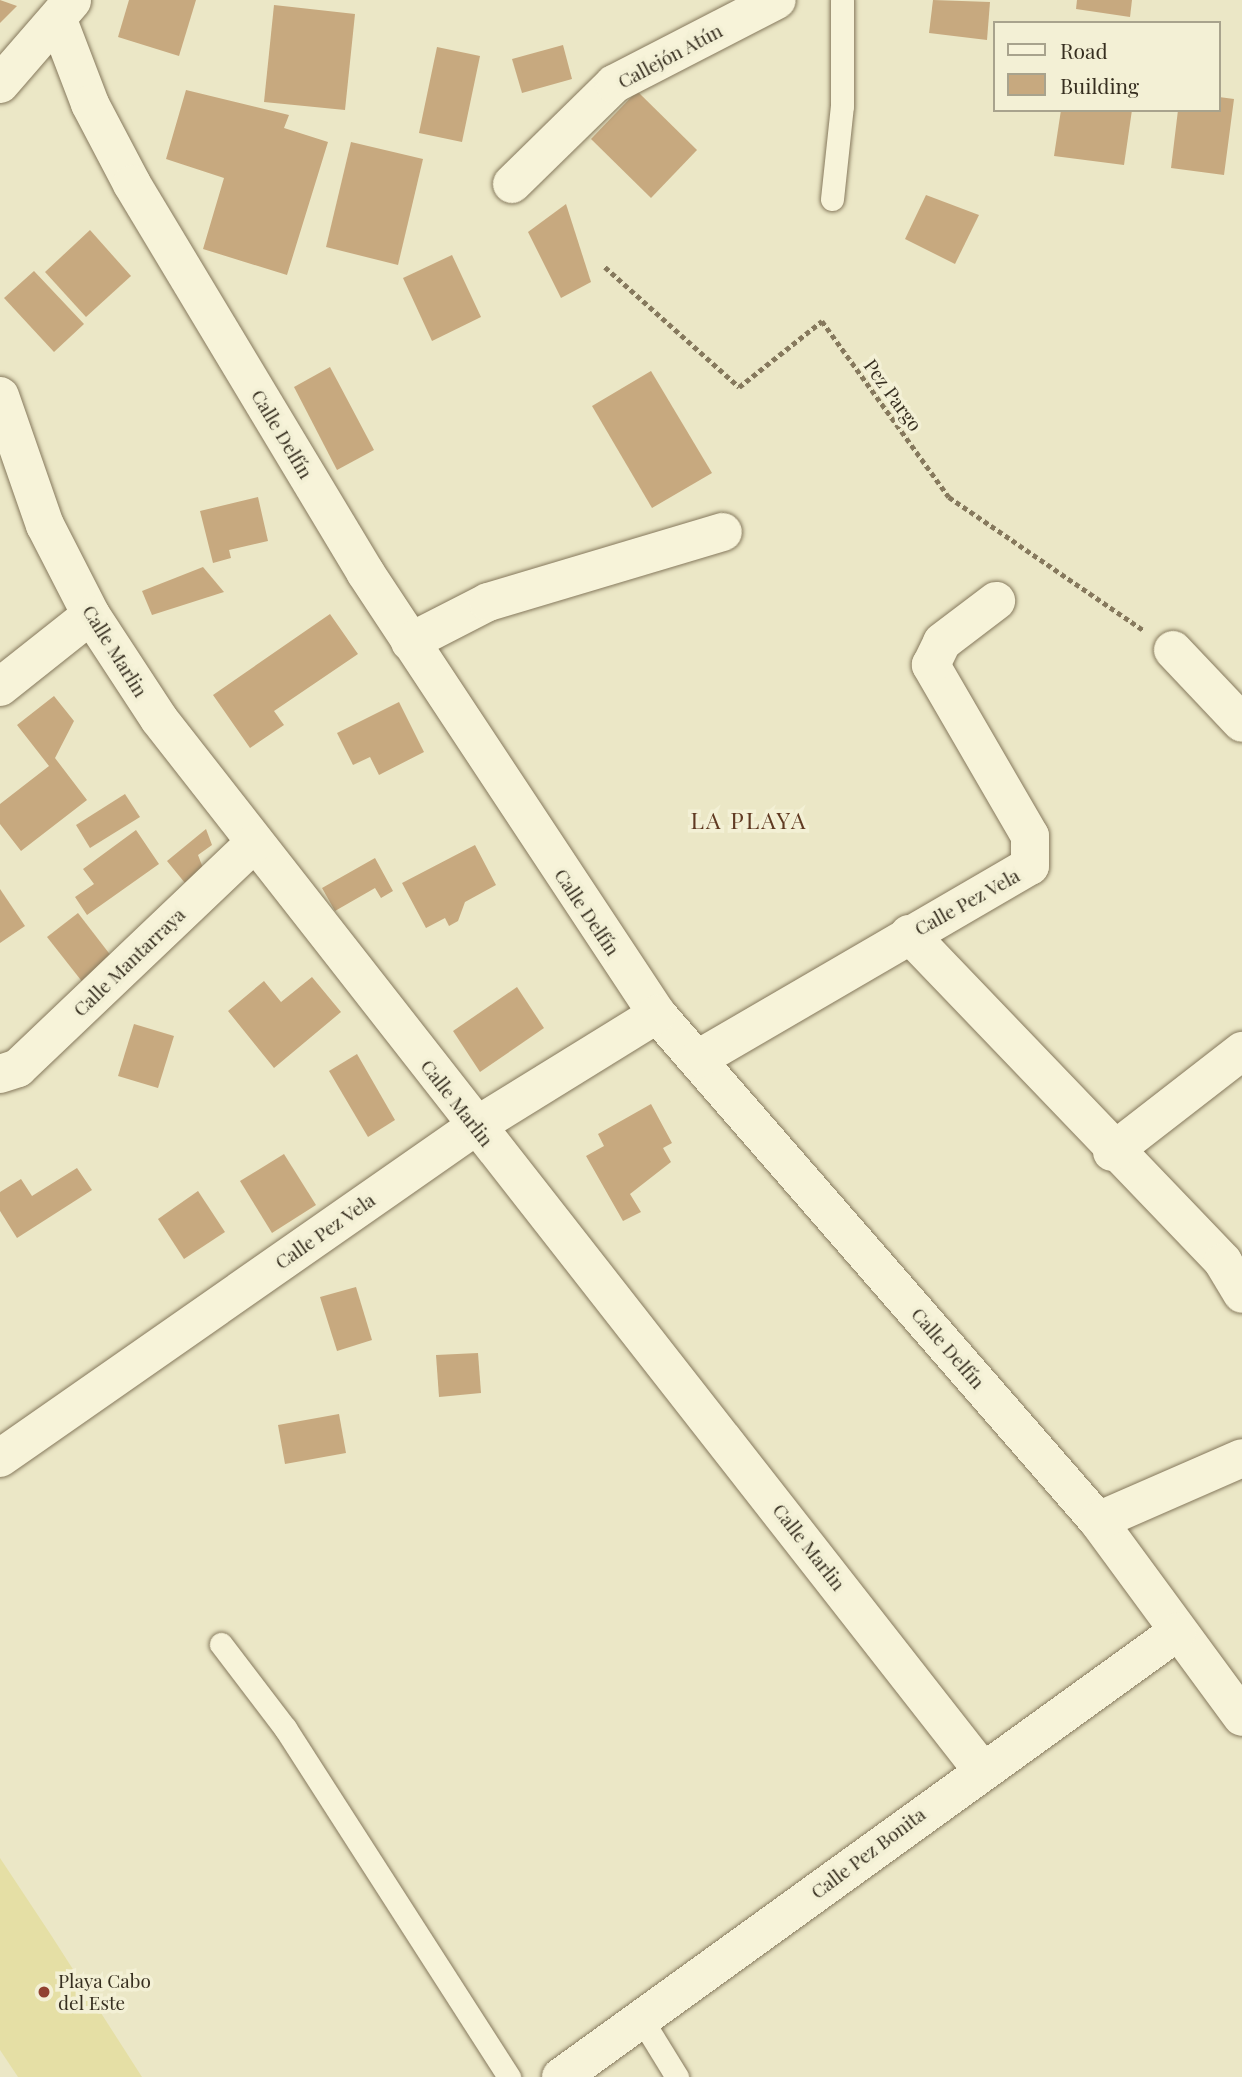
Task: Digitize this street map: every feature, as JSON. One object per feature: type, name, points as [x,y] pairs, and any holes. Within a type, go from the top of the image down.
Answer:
[{"type":"street","name":"Callejón Atún","points":[[512,184],[614,84],[777,0]]},
{"type":"street","points":[[0,84],[65,10]]},
{"type":"street","name":"Calle Delfín","points":[[65,10],[90,104],[132,184],[410,642],[657,1014],[1098,1521],[1177,1633],[1242,1717]]},
{"type":"street","name":"Calle Marlin","points":[[0,396],[45,525],[91,615],[159,719],[981,1769]]},
{"type":"street","points":[[410,642],[488,602],[723,532]]},
{"type":"street","name":"Calle Pez Vela","points":[[698,1059],[909,934],[1022,873],[1034,852],[932,665],[942,642],[996,601]]},
{"type":"street","points":[[0,687],[91,615]]},
{"type":"street","points":[[1173,650],[1242,723]]},
{"type":"street","name":"Calle Mantarraya","points":[[0,1074],[18,1068],[254,843]]},
{"type":"street","points":[[909,934],[1112,1153],[1223,1262],[1242,1294]]},
{"type":"street","name":"Calle Pez Vela","points":[[0,1458],[476,1126],[657,1014]]},
{"type":"street","points":[[1112,1153],[1242,1051]]},
{"type":"street","points":[[1098,1521],[1242,1458]]},
{"type":"street","name":"Calle Pez Bonita","points":[[561,2077],[981,1769],[1177,1633]]},
{"type":"lane","points":[[832,199],[842,106],[842,0]]},
{"type":"lane","points":[[221,1644],[285,1728],[509,2077]]},
{"type":"lane","points":[[642,2020],[677,2077]]},
{"type":"path","name":"Pez Pargo","points":[[605,267],[739,387],[822,321],[949,497],[1173,650]]},
{"type":"sand","name":"Playa Cabo del Este","points":[[0,1858],[142,2077],[18,2077],[0,2050]]},
{"type":"building","points":[[0,0],[17,6],[0,23]]},
{"type":"building","points":[[129,0],[196,0],[179,56],[118,37]]},
{"type":"building","points":[[933,0],[990,2],[987,40],[929,33]]},
{"type":"building","points":[[1077,0],[1132,0],[1130,17],[1076,9]]},
{"type":"building","points":[[274,5],[355,14],[345,110],[264,102]]},
{"type":"building","points":[[563,45],[572,79],[522,93],[512,59]]},
{"type":"building","points":[[437,47],[480,56],[462,142],[419,133]]},
{"type":"building","points":[[186,90],[289,115],[284,128],[328,142],[287,275],[203,249],[224,178],[166,159]]},
{"type":"building","points":[[637,91],[697,150],[651,198],[591,139]]},
{"type":"building","points":[[1221,97],[1234,99],[1224,175],[1171,168],[1178,112],[1221,112]]},
{"type":"building","points":[[1061,112],[1132,112],[1124,165],[1054,156]]},
{"type":"building","points":[[351,142],[423,159],[398,265],[326,247]]},
{"type":"building","points":[[926,195],[979,215],[955,264],[905,239]]},
{"type":"building","points":[[566,204],[591,282],[561,298],[528,232]]},
{"type":"building","points":[[90,230],[131,276],[86,317],[45,272]]},
{"type":"building","points":[[452,255],[481,317],[432,341],[403,278]]},
{"type":"building","points":[[34,271],[84,324],[54,352],[4,298]]},
{"type":"building","points":[[330,367],[374,450],[337,470],[294,387]]},
{"type":"building","points":[[651,371],[712,473],[652,508],[592,406]]},
{"type":"building","points":[[258,497],[268,541],[229,550],[231,558],[213,563],[200,511]]},
{"type":"building","points":[[203,567],[224,592],[152,615],[142,591]]},
{"type":"building","points":[[330,614],[358,654],[274,711],[284,725],[250,748],[213,695]]},
{"type":"building","points":[[54,696],[74,721],[55,758],[87,800],[21,851],[0,824],[0,804],[49,766],[17,725]]},
{"type":"building","points":[[399,702],[424,752],[379,775],[370,757],[353,765],[337,733]]},
{"type":"building","points":[[125,794],[140,817],[90,848],[76,825]]},
{"type":"building","points":[[206,829],[212,845],[198,855],[203,868],[185,883],[167,861]]},
{"type":"building","points":[[136,830],[159,864],[87,915],[75,897],[94,884],[83,869]]},
{"type":"building","points":[[475,845],[496,885],[465,902],[458,921],[449,926],[445,918],[426,928],[402,883]]},
{"type":"building","points":[[375,858],[393,891],[381,898],[375,888],[335,911],[322,888]]},
{"type":"building","points":[[0,889],[25,926],[0,943]]},
{"type":"building","points":[[78,913],[115,961],[84,984],[47,937]]},
{"type":"building","points":[[312,977],[341,1012],[274,1068],[228,1011],[264,981],[281,1002]]},
{"type":"building","points":[[517,987],[544,1028],[480,1072],[453,1031]]},
{"type":"building","points":[[134,1024],[174,1036],[158,1088],[118,1076]]},
{"type":"building","points":[[357,1054],[395,1120],[368,1137],[329,1071]]},
{"type":"building","points":[[651,1104],[672,1143],[663,1148],[671,1162],[630,1194],[641,1212],[623,1221],[586,1156],[604,1146],[598,1134]]},
{"type":"building","points":[[284,1154],[316,1205],[272,1233],[240,1181]]},
{"type":"building","points":[[77,1168],[92,1190],[17,1238],[0,1211],[0,1192],[21,1179],[32,1196]]},
{"type":"building","points":[[198,1191],[225,1232],[184,1259],[158,1219]]},
{"type":"building","points":[[356,1287],[372,1340],[337,1351],[320,1297]]},
{"type":"building","points":[[478,1353],[481,1393],[439,1397],[436,1355]]},
{"type":"building","points":[[339,1414],[346,1453],[285,1464],[278,1425]]},
{"type":"place","name":"Playa Cabo del Este","points":[[44,1992]]},
{"type":"district","name":"LA PLAYA","points":[[749,820]]}]
